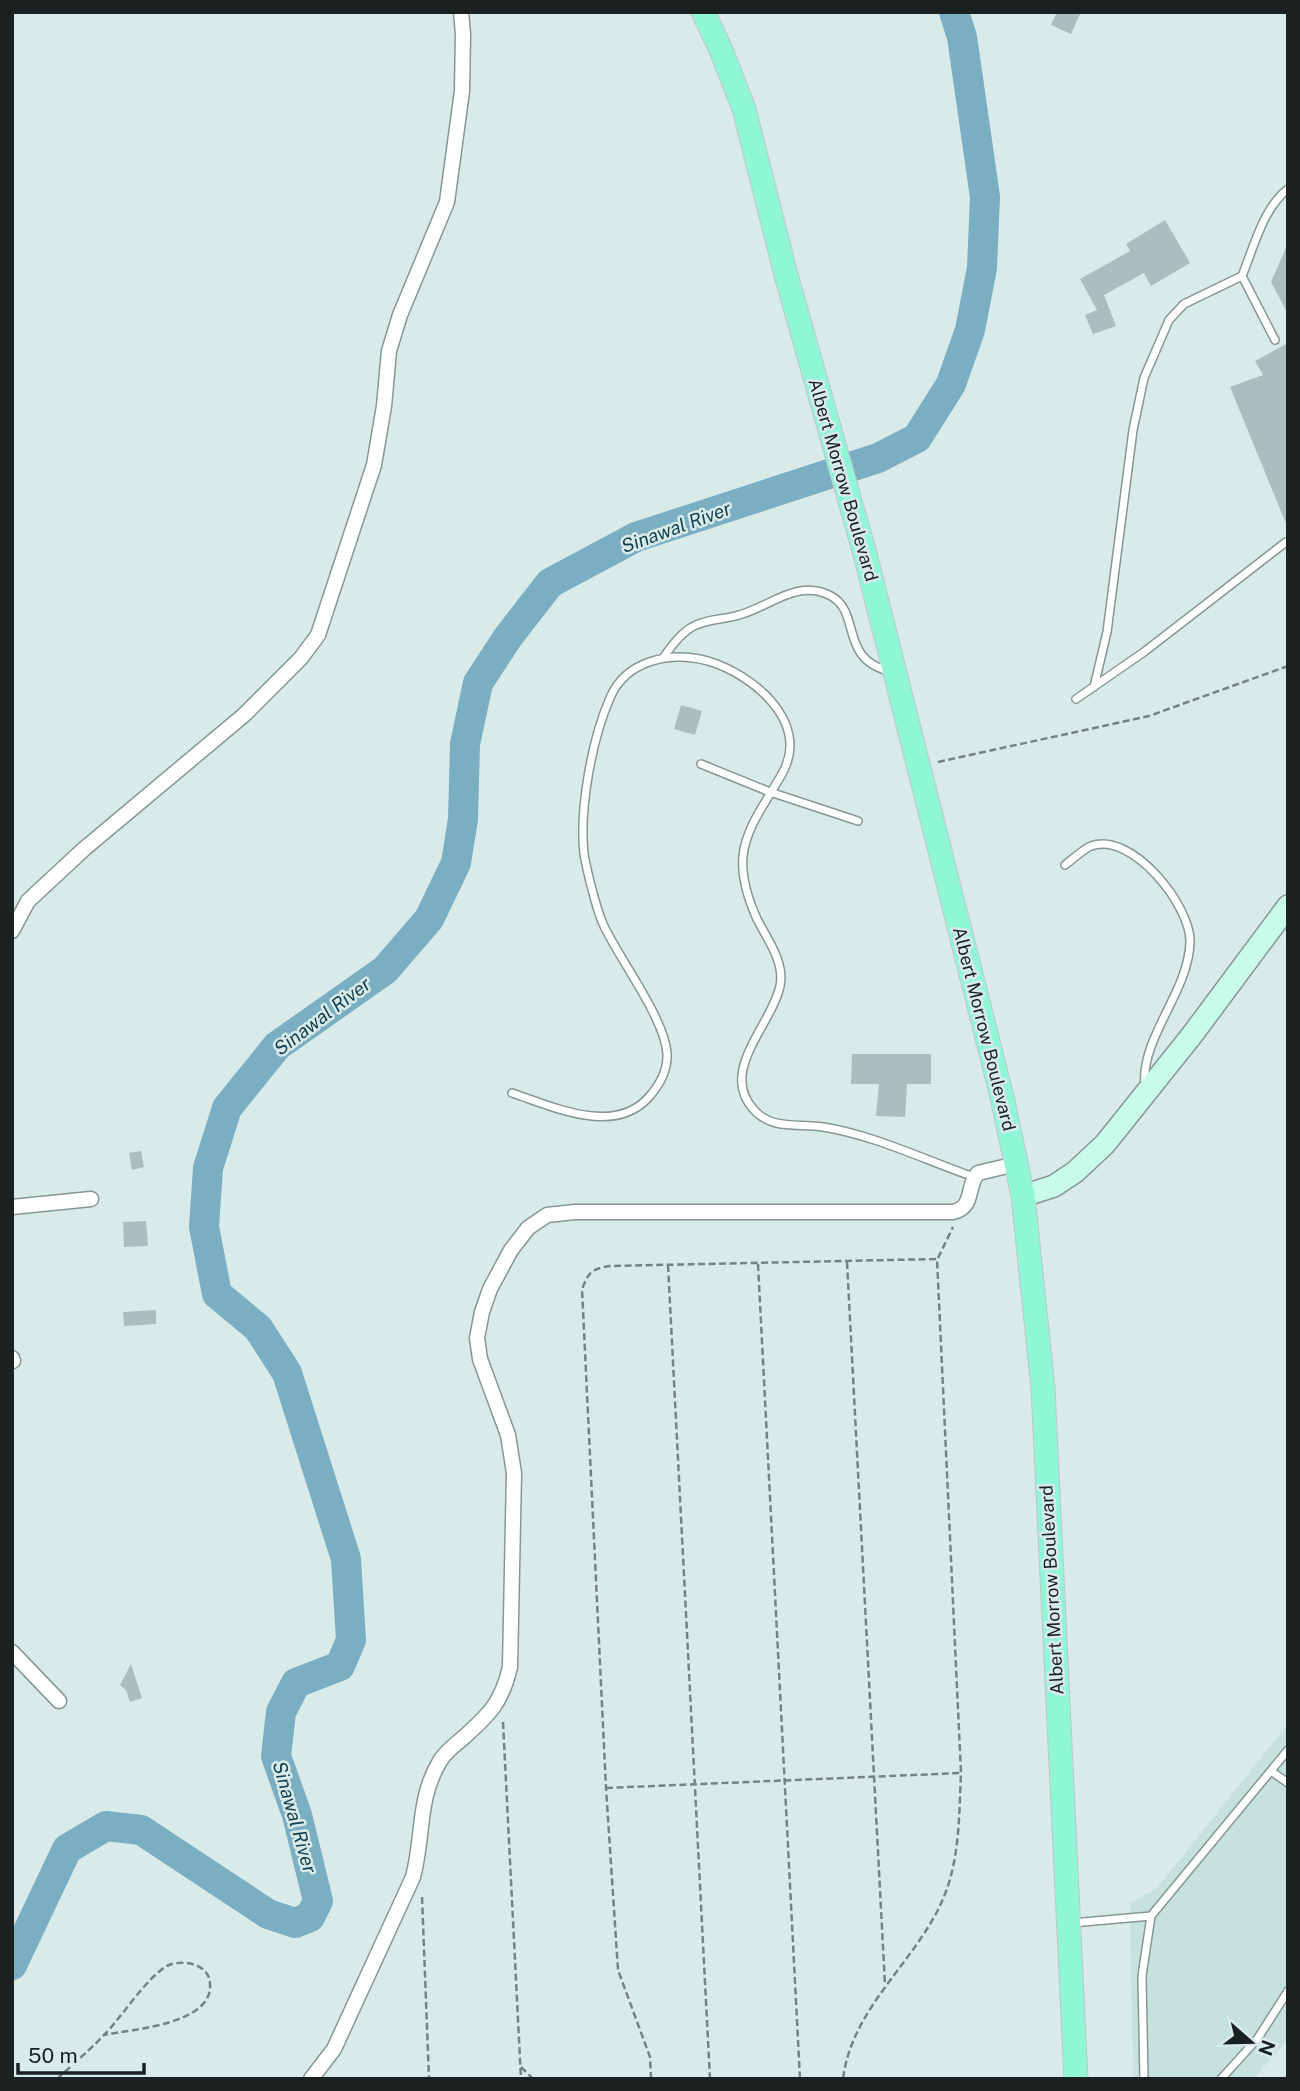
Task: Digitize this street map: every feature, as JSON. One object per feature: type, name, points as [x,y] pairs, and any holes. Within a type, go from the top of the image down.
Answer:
[{"type":"main road","name":"Albert Morrow Boulevard","points":[[703,12],[722,50],[744,109],[820,397],[865,554],[1002,1097],[1023,1196],[1043,1388],[1076,2079]]},
{"type":"street","points":[[12,931],[28,901],[84,849],[244,715],[301,658],[318,635],[374,465],[384,406],[389,351],[400,315],[447,202],[462,91],[461,12]]},
{"type":"street","points":[[1023,1196],[1054,1186],[1075,1172],[1105,1144],[1192,1035],[1288,906]]},
{"type":"street","points":[[311,2079],[334,2049],[413,1877],[418,1859],[420,1817],[430,1780],[441,1757],[494,1708],[504,1691],[510,1667],[514,1473],[508,1435],[480,1359],[477,1338],[490,1289],[511,1250],[528,1228],[547,1215],[575,1212],[959,1210],[968,1202],[974,1177],[983,1171],[1016,1164]]},
{"type":"street","points":[[12,1207],[91,1199]]},
{"type":"street","points":[[12,1652],[59,1700]]},
{"type":"lane","points":[[1094,687],[1107,632],[1133,430],[1144,378],[1169,320],[1184,303],[1242,276],[1264,222],[1278,197],[1288,189]]},
{"type":"lane","points":[[1242,276],[1275,340]]},
{"type":"lane","points":[[1076,699],[1144,652],[1286,542]]},
{"type":"lane","points":[[663,658],[677,639],[691,628],[711,619],[752,612],[789,592],[812,592],[832,597],[843,610],[857,649],[866,662],[894,673]]},
{"type":"lane","points":[[512,1093],[595,1117],[625,1114],[645,1102],[661,1082],[667,1055],[662,1031],[601,921],[584,853],[585,803],[593,747],[605,708],[617,682],[640,664],[663,658],[692,658],[711,662],[760,690],[775,704],[789,732],[790,753],[785,770],[770,792],[743,853],[744,883],[757,918],[774,949],[781,982],[769,1017],[744,1059],[741,1077],[746,1101],[757,1114],[769,1121],[792,1126],[822,1126],[873,1140],[974,1177]]},
{"type":"lane","points":[[701,764],[770,792],[858,821]]},
{"type":"lane","points":[[1065,864],[1092,846],[1119,847],[1138,858],[1167,886],[1183,912],[1191,940],[1186,971],[1146,1066],[1146,1092]]},
{"type":"lane","points":[[1144,2079],[1142,1976],[1151,1916],[1288,1750]]},
{"type":"lane","points":[[1271,1771],[1288,1783]]},
{"type":"lane","points":[[1068,1924],[1151,1916]]},
{"type":"lane","points":[[1221,2079],[1258,2038],[1288,1991]]},
{"type":"path","points":[[917,766],[1149,716],[1288,666]]},
{"type":"path","points":[[843,2079],[845,2062],[858,2031],[885,1985],[919,1941],[943,1899],[957,1853],[961,1773],[937,1259],[947,1243],[959,1210]]},
{"type":"path","points":[[651,2079],[650,2057],[618,1970],[606,1788],[582,1289],[588,1274],[598,1268],[937,1259]]},
{"type":"path","points":[[847,1262],[885,1985]]},
{"type":"path","points":[[758,1263],[800,2079]]},
{"type":"path","points":[[668,1265],[710,2079]]},
{"type":"path","points":[[504,1691],[502,1729],[521,2079]]},
{"type":"path","points":[[606,1788],[961,1773]]},
{"type":"path","points":[[422,1892],[429,2079]]},
{"type":"path","points":[[57,2079],[104,2035],[159,1972],[172,1964],[190,1963],[202,1967],[210,1978],[211,1991],[204,2005],[189,2016],[104,2035]]},
{"type":"path","points":[[521,2067],[533,2079]]},
{"type":"shaded area","points":[[1288,1724],[1288,2040],[1253,2079],[1133,2079],[1130,1903],[1157,1888]]},
{"type":"building","points":[[1057,12],[1081,12],[1071,34],[1051,25]]},
{"type":"building","points":[[1165,220],[1190,263],[1151,286],[1144,273],[1104,295],[1116,326],[1093,334],[1085,315],[1097,310],[1080,279],[1130,251],[1126,244]]},
{"type":"building","points":[[1288,243],[1288,314],[1271,282]]},
{"type":"building","points":[[1288,343],[1287,526],[1230,387],[1263,375],[1255,361]]},
{"type":"building","points":[[681,705],[702,711],[695,735],[674,729]]},
{"type":"building","points":[[852,1054],[931,1054],[931,1084],[907,1084],[905,1117],[876,1116],[879,1084],[851,1084]]},
{"type":"building","points":[[141,1151],[144,1167],[132,1170],[129,1153]]},
{"type":"building","points":[[146,1221],[148,1246],[124,1247],[123,1222]]},
{"type":"building","points":[[156,1310],[156,1324],[124,1326],[123,1312]]},
{"type":"building","points":[[131,1664],[142,1698],[130,1702],[126,1690],[120,1685]]},
{"type":"waterway","name":"Sinawal River","points":[[12,1965],[67,1849],[106,1826],[141,1830],[268,1914],[295,1923],[310,1917],[318,1901],[297,1815],[276,1756],[281,1712],[296,1683],[340,1666],[351,1640],[346,1559],[287,1373],[258,1328],[217,1294],[204,1227],[208,1168],[227,1108],[277,1046],[385,970],[429,919],[456,863],[463,819],[465,744],[478,683],[508,637],[550,583],[636,537],[878,458],[917,438],[951,384],[970,330],[982,268],[985,197],[962,37],[954,12]]}]
